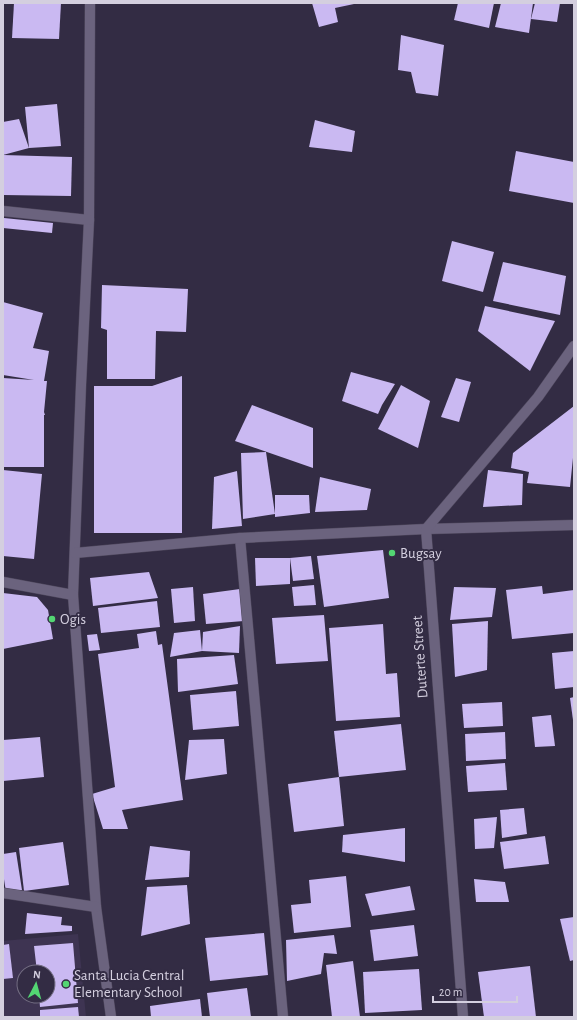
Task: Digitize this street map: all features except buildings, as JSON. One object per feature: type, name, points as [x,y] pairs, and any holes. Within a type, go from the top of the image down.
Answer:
[{"type":"street","points":[[90,3],[89,220],[72,595],[96,907],[111,1017]]},
{"type":"street","points":[[3,211],[89,220]]},
{"type":"street","points":[[426,529],[538,397],[574,346]]},
{"type":"street","points":[[75,553],[240,538],[426,529],[574,525]]},
{"type":"street","name":"Duterte Street","points":[[426,529],[463,1017]]},
{"type":"street","points":[[240,538],[284,1017]]},
{"type":"street","points":[[3,582],[72,595]]},
{"type":"street","points":[[3,893],[96,907]]},
{"type":"shaded area","name":"Santa Lucia Central Elementary School","points":[[78,934],[86,1017],[3,1017],[3,941]]},
{"type":"place","name":"Bugsay","points":[[392,553]]},
{"type":"place","name":"Ogis","points":[[52,619]]},
{"type":"place","name":"Santa Lucia Central Elementary School","points":[[66,984]]}]
